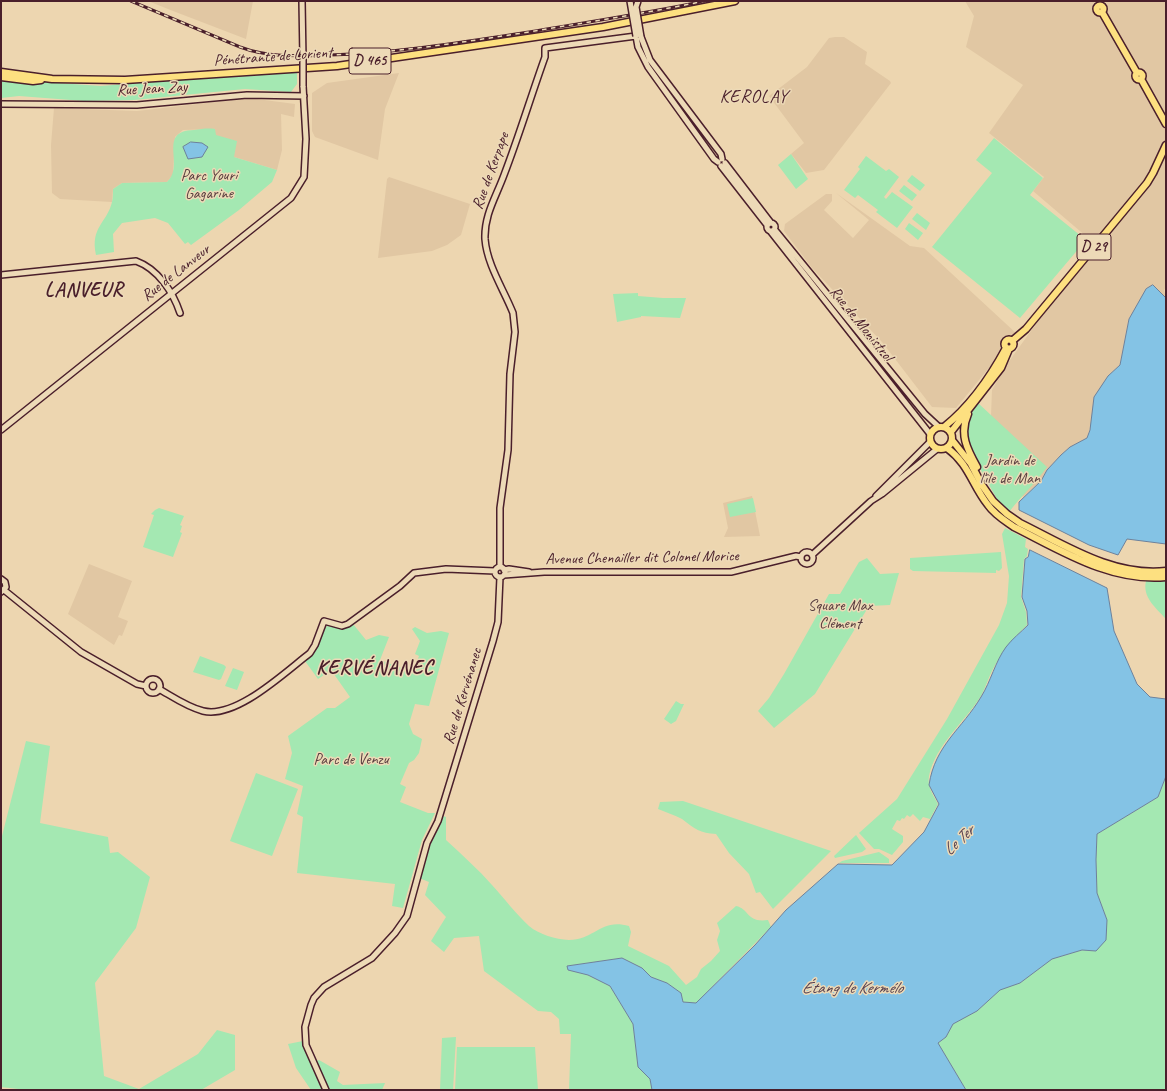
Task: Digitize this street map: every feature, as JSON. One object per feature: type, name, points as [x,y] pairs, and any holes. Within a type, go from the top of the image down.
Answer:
[{"type":"main road","name":"Pénétrante de Lorient","points":[[1,71],[52,79],[132,80],[337,66],[603,26],[735,1]]},
{"type":"main road","points":[[1099,6],[1137,73],[1142,74],[1141,79],[1166,124]]},
{"type":"main road","points":[[1,77],[33,81],[52,79]]},
{"type":"main road","name":"D 29","points":[[1008,348],[1013,346],[1012,342],[1026,329],[1147,183],[1166,145]]},
{"type":"main road","points":[[1008,348],[982,385],[954,419],[930,434],[930,442],[937,449],[947,448],[963,462],[981,496],[995,514],[1090,558],[1130,570],[1166,571]]},
{"type":"main road","points":[[1008,348],[1001,368],[951,432],[952,440],[971,464],[982,485],[993,501],[1007,514],[1034,533],[1088,563],[1113,573],[1135,577],[1166,577]]},
{"type":"main road","points":[[971,406],[964,425],[965,444],[993,501]]},
{"type":"main road","points":[[941,427],[951,432]]},
{"type":"main road","points":[[947,448],[952,440]]},
{"type":"street","points":[[302,1],[304,96]]},
{"type":"street","name":"Rue de Monistrol","points":[[630,1],[638,37],[650,60],[721,154],[722,162],[769,224],[768,230],[773,231],[925,414],[941,427]]},
{"type":"street","name":"Rue de Monistrol","points":[[638,1],[636,7],[638,47],[648,67],[714,159],[722,162]]},
{"type":"street","name":"Rue de Kerpape","points":[[510,374],[514,318],[488,252],[485,239],[486,220],[490,207],[504,176],[545,57],[545,48],[638,37]]},
{"type":"street","name":"Rue Jean Zay","points":[[1,104],[137,105],[252,94],[304,96]]},
{"type":"street","name":"Rue de Lanveur","points":[[1,430],[291,198],[304,177],[306,139],[304,96]]},
{"type":"street","name":"Rue de Monistrol","points":[[773,231],[930,434]]},
{"type":"street","points":[[1,276],[125,261],[136,261],[159,276],[171,294],[180,313]]},
{"type":"street","name":"Rue de Kervénanec","points":[[326,1090],[306,1045],[305,1027],[311,1005],[314,998],[324,987],[372,958],[395,934],[406,916],[426,843],[438,821],[498,622],[502,572],[500,508],[508,450],[510,374]]},
{"type":"street","name":"Avenue Chenailler dit Colonel Morice","points":[[874,499],[880,491],[912,462],[930,442]]},
{"type":"street","name":"Avenue Chenailler dit Colonel Morice","points":[[812,555],[874,499],[937,449]]},
{"type":"street","name":"Avenue Chenailler dit Colonel Morice","points":[[801,557],[806,552],[812,555]]},
{"type":"street","name":"Avenue Chenailler dit Colonel Morice","points":[[801,557],[803,562],[809,564],[813,560],[812,555]]},
{"type":"street","name":"Avenue Chenailler dit Colonel Morice","points":[[502,572],[521,575],[530,572],[731,572],[796,556],[801,557]]},
{"type":"street","points":[[159,689],[204,711],[224,711],[244,703],[310,653],[315,645],[324,620],[342,626],[348,624],[400,586],[414,573],[446,569],[502,572]]},
{"type":"street","points":[[1,579],[6,584],[3,591],[81,652],[137,684],[146,686],[150,692],[154,692],[159,689]]},
{"type":"street","points":[[146,686],[148,681],[155,679],[159,683],[159,689]]},
{"type":"shaded area","points":[[148,1],[253,1],[246,39],[173,11]]},
{"type":"shaded area","points":[[965,1],[1166,1],[1166,287],[1164,290],[1166,298],[1153,285],[1129,319],[1120,365],[1104,382],[1087,438],[1070,447],[1061,455],[1047,470],[1041,481],[1023,497],[995,455],[991,416],[992,390],[1005,367],[1094,243],[1033,191],[1044,177],[989,133],[1023,85],[966,47],[974,16]]},
{"type":"shaded area","points":[[844,37],[867,52],[865,64],[891,83],[824,170],[806,173],[791,154],[804,143],[769,96],[807,67],[829,38]]},
{"type":"shaded area","points":[[399,73],[385,109],[378,160],[315,137],[312,131],[312,93],[327,83]]},
{"type":"shaded area","points":[[249,98],[295,104],[294,117],[281,114],[282,150],[277,170],[234,157],[215,135],[215,129],[183,130],[175,137],[173,175],[167,182],[122,183],[113,189],[112,202],[60,199],[52,193],[51,145],[54,108],[137,111]]},
{"type":"shaded area","points":[[389,177],[470,204],[461,235],[447,245],[432,251],[378,258],[387,179]]},
{"type":"shaded area","points":[[836,193],[910,246],[924,248],[1017,334],[956,408],[932,407],[882,342],[812,268],[784,231],[785,224],[826,194],[832,194],[832,201],[824,210],[853,238],[869,220]]},
{"type":"shaded area","points":[[752,496],[760,536],[724,537],[728,528],[723,503]]},
{"type":"shaded area","points":[[89,564],[132,581],[118,617],[128,621],[122,636],[119,635],[114,645],[68,614]]},
{"type":"green space","points":[[297,70],[297,84],[291,92],[245,89],[134,100],[84,101],[19,96],[1,98],[1,79],[101,86]]},
{"type":"green space","name":"Parc Youri Gagarine","points":[[215,129],[216,135],[237,141],[234,157],[277,170],[272,182],[239,210],[191,245],[188,242],[185,244],[168,223],[155,218],[122,223],[113,234],[114,252],[96,255],[95,238],[97,231],[110,209],[113,189],[122,183],[167,182],[172,175],[174,167],[173,150],[176,136],[183,132]]},
{"type":"green space","points":[[994,138],[1043,178],[1030,195],[1086,240],[1020,318],[932,247],[992,173],[976,160]]},
{"type":"green space","points":[[791,154],[808,179],[796,189],[778,165]]},
{"type":"green space","points":[[866,156],[886,171],[889,169],[899,177],[884,197],[886,199],[892,192],[913,207],[897,228],[876,212],[878,210],[858,195],[855,198],[844,190],[860,169],[858,167]]},
{"type":"green space","points":[[912,175],[925,185],[920,191],[907,181]]},
{"type":"green space","points":[[904,185],[917,195],[912,201],[899,191]]},
{"type":"green space","points":[[917,213],[930,223],[926,230],[912,219]]},
{"type":"green space","points":[[909,223],[923,233],[918,240],[905,229]]},
{"type":"green space","points":[[638,293],[638,296],[686,298],[680,318],[641,316],[617,322],[613,294]]},
{"type":"green space","name":"Jardin de l'île de Man","points":[[978,403],[1047,467],[1009,512],[998,501],[967,445],[966,428]]},
{"type":"green space","points":[[753,498],[756,512],[730,517],[727,504]]},
{"type":"green space","points":[[159,508],[184,516],[180,525],[182,526],[180,532],[182,533],[173,557],[143,547],[154,515],[151,514]]},
{"type":"green space","points":[[1005,528],[1026,539],[1025,547],[1028,549],[1027,556],[1024,559],[1021,597],[1026,612],[1027,625],[1003,652],[992,671],[981,696],[951,734],[933,764],[929,776],[929,784],[938,804],[930,819],[923,817],[920,821],[913,814],[910,817],[907,815],[900,821],[897,820],[892,829],[903,836],[903,842],[892,855],[879,849],[874,849],[859,833],[897,799],[947,719],[999,625],[1007,603],[1009,576],[1002,534]]},
{"type":"green space","points":[[1001,552],[1002,568],[999,571],[996,570],[996,573],[913,571],[910,569],[910,558]]},
{"type":"green space","name":"Square Max Clément","points":[[867,558],[880,574],[899,573],[890,605],[869,606],[815,694],[774,728],[758,711],[769,698],[784,674],[829,594],[840,594],[859,562]]},
{"type":"green space","points":[[1146,581],[1166,581],[1166,619],[1148,597],[1145,587]]},
{"type":"green space","name":"Parc de Venzu","points":[[353,624],[366,640],[379,635],[389,637],[380,660],[413,672],[419,656],[415,654],[420,641],[412,629],[415,627],[427,633],[441,631],[449,633],[429,706],[415,704],[409,724],[413,734],[422,739],[419,753],[414,760],[409,763],[400,784],[406,787],[400,802],[428,813],[435,813],[422,840],[403,908],[392,906],[395,884],[297,873],[303,817],[297,814],[303,786],[285,779],[292,753],[288,736],[327,708],[335,708],[350,697],[331,670],[318,679],[305,661],[310,657],[316,648],[321,634],[327,626],[344,628]]},
{"type":"green space","points":[[200,656],[226,667],[221,679],[219,680],[193,672]]},
{"type":"green space","points":[[233,668],[244,672],[237,690],[225,686]]},
{"type":"green space","points":[[676,701],[684,704],[676,721],[671,724],[664,719]]},
{"type":"green space","points":[[26,741],[50,746],[40,823],[108,837],[110,853],[118,852],[150,877],[136,928],[95,983],[104,1076],[139,1089],[198,1054],[217,1030],[235,1035],[235,1070],[201,1090],[27,1090],[1,1087],[1,840]]},
{"type":"green space","points":[[256,773],[298,789],[272,856],[230,841]]},
{"type":"green space","points":[[1166,776],[1166,1090],[966,1090],[938,1043],[946,1037],[953,1024],[977,1011],[1000,990],[1020,983],[1052,959],[1082,950],[1096,951],[1107,920],[1097,893],[1097,834],[1158,797]]},
{"type":"green space","points":[[683,801],[831,851],[773,909],[760,892],[756,893],[749,874],[729,853],[716,834],[698,830],[682,819],[658,809],[660,802]]},
{"type":"green space","points":[[443,816],[446,817],[446,840],[481,873],[519,916],[533,929],[548,936],[569,940],[585,937],[611,925],[619,924],[629,926],[631,932],[628,946],[669,966],[686,985],[697,977],[701,969],[720,951],[717,940],[720,931],[717,923],[736,906],[744,910],[756,920],[768,920],[771,927],[696,1003],[683,1002],[681,993],[667,983],[651,977],[642,968],[622,958],[567,966],[568,970],[588,975],[610,986],[633,1024],[638,1067],[650,1079],[652,1090],[569,1090],[571,1034],[560,1034],[559,1019],[551,1012],[538,1011],[484,971],[479,936],[454,938],[444,952],[431,941],[446,917],[425,895],[429,882],[419,878],[429,845]]},
{"type":"green space","points":[[856,835],[866,849],[862,852],[835,858],[834,856]]},
{"type":"green space","points":[[879,852],[889,859],[889,863],[839,863],[842,861]]},
{"type":"green space","points":[[456,1037],[453,1090],[440,1090],[442,1038]]},
{"type":"green space","points":[[303,1041],[311,1063],[319,1060],[340,1072],[337,1081],[343,1085],[385,1083],[382,1090],[311,1090],[296,1068],[288,1044]]},
{"type":"green space","points":[[457,1047],[535,1047],[538,1090],[455,1090]]},
{"type":"water","points":[[191,142],[202,143],[208,147],[202,157],[188,159],[183,147]]},
{"type":"water","points":[[1153,285],[1166,298],[1166,544],[1127,539],[1118,555],[1089,545],[1019,510],[1019,502],[1041,481],[1047,470],[1061,455],[1070,447],[1087,438],[1090,430],[1094,397],[1108,376],[1120,365],[1129,319],[1146,289]]},
{"type":"water","name":"Étang de Kermélo","points":[[1030,550],[1107,588],[1114,631],[1137,684],[1150,697],[1166,699],[1166,776],[1158,797],[1097,834],[1097,893],[1107,920],[1106,940],[1096,951],[1082,950],[1052,959],[1020,983],[1000,990],[977,1011],[953,1024],[946,1037],[938,1043],[966,1090],[652,1090],[650,1079],[638,1067],[633,1024],[610,986],[588,975],[568,970],[567,966],[622,958],[642,968],[651,977],[667,983],[681,993],[683,1002],[696,1003],[755,945],[786,910],[838,864],[892,865],[924,832],[939,804],[929,785],[932,771],[943,748],[981,697],[1006,647],[1028,625],[1027,611],[1022,597],[1025,559],[1028,557]]},
{"type":"railway","points":[[131,1],[251,51],[273,55],[296,56],[355,54],[430,46],[529,32],[705,1]]},
{"type":"district","name":"KEROLAY","points":[[754,97]]},
{"type":"district","name":"LANVEUR","points":[[84,291]]},
{"type":"district","name":"KERVÉNANEC","points":[[375,669]]},
{"type":"water label","name":"Le Ter","points":[[959,841]]}]
